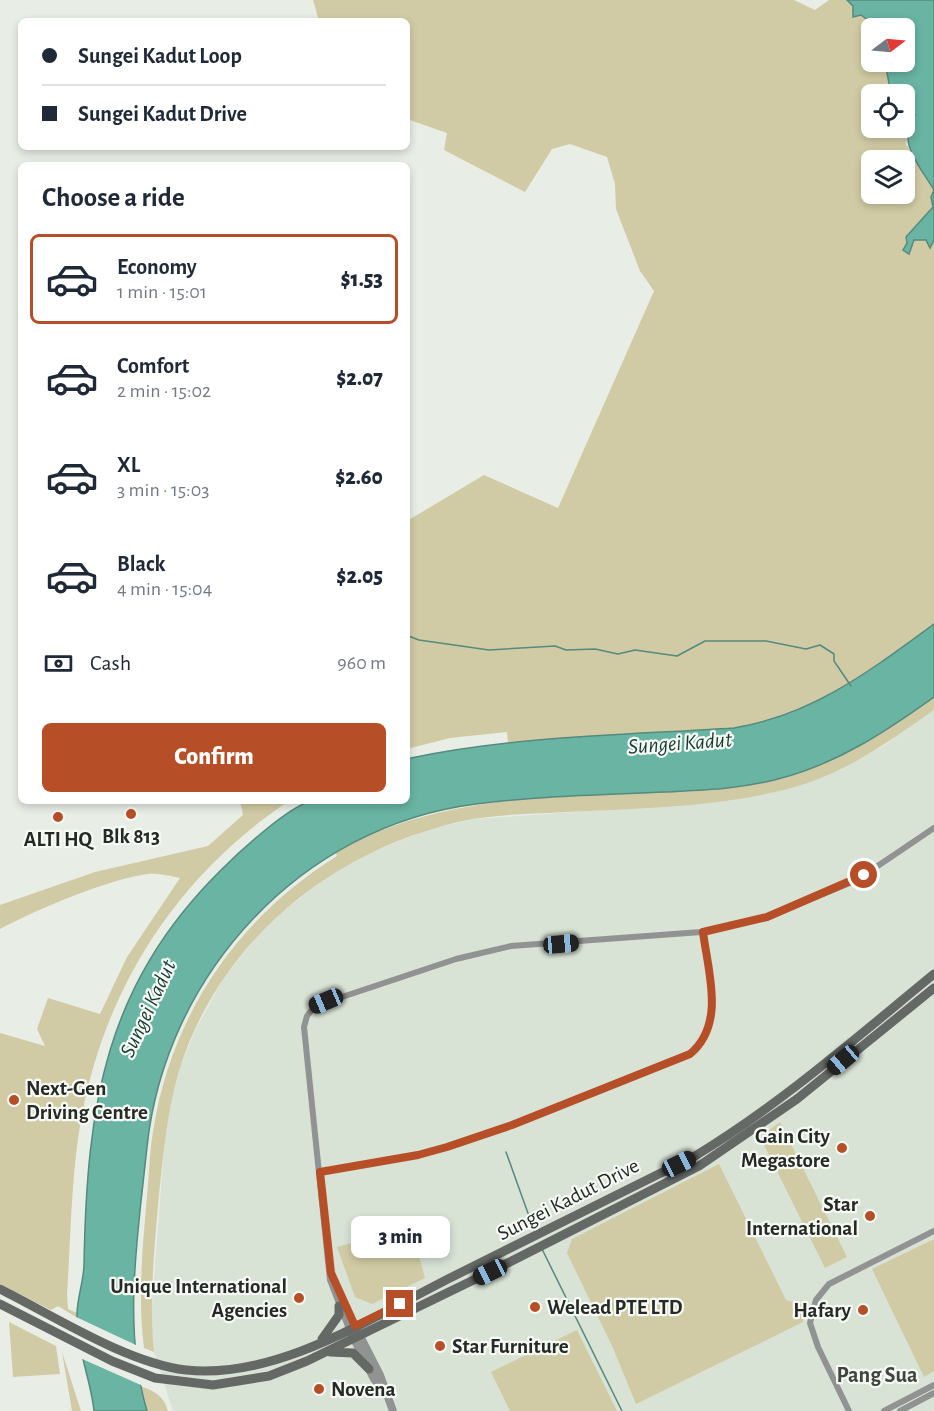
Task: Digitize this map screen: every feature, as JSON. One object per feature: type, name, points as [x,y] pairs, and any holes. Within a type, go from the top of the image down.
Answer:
[{"type":"main road","name":"Sungei Kadut Drive","points":[[354,1332],[418,1294],[695,1156],[733,1133],[789,1092],[934,974]]},
{"type":"main road","name":"Sungei Kadut Drive","points":[[354,1332],[434,1299],[699,1166],[797,1099],[934,988]]},
{"type":"main road","points":[[0,1289],[148,1360],[186,1370],[229,1370],[273,1360],[318,1342],[354,1332]]},
{"type":"main road","points":[[418,1294],[426,1300],[434,1299]]},
{"type":"main road","points":[[0,1304],[67,1339],[150,1376],[189,1383],[231,1383],[269,1376],[325,1352],[354,1332]]},
{"type":"main road","points":[[318,1342],[333,1326],[339,1315],[339,1306]]},
{"type":"main road","points":[[325,1352],[342,1350],[353,1353],[369,1369]]},
{"type":"street","points":[[383,1389],[380,1376],[339,1306],[330,1280],[304,1027],[307,1016],[315,1006],[447,962],[511,946],[703,932],[767,917],[857,880],[934,828]]},
{"type":"street","points":[[320,1172],[441,1149],[512,1125],[690,1054],[700,1045],[712,1022],[703,932]]},
{"type":"street","points":[[849,1411],[818,1347],[810,1323],[816,1300],[829,1284],[934,1231]]},
{"type":"street","points":[[331,1273],[369,1369],[383,1389],[393,1411]]},
{"type":"street","points":[[884,1411],[934,1385]]},
{"type":"street","points":[[900,1411],[934,1393]]},
{"type":"shaded area","points":[[313,0],[794,0],[815,10],[829,0],[847,0],[866,18],[861,18],[861,72],[887,72],[889,84],[861,84],[861,138],[908,138],[906,144],[910,150],[861,150],[861,204],[915,204],[915,159],[934,190],[931,197],[933,207],[906,237],[913,246],[914,240],[926,240],[930,248],[934,240],[934,624],[864,674],[840,688],[815,702],[763,722],[734,728],[508,743],[507,732],[450,738],[410,748],[410,519],[484,475],[558,508],[654,291],[640,271],[616,209],[615,184],[607,157],[570,144],[552,149],[525,192],[444,150],[447,133],[410,120],[410,18],[318,18]]},
{"type":"shaded area","points":[[934,697],[934,710],[884,744],[814,781],[765,794],[704,804],[473,819],[423,832],[376,851],[331,875],[291,905],[254,940],[223,979],[198,1023],[179,1071],[168,1121],[158,1205],[152,1296],[154,1352],[144,1348],[141,1278],[151,1146],[163,1084],[177,1044],[194,1007],[216,971],[241,938],[302,880],[337,856],[335,852],[374,833],[413,819],[492,803],[573,796],[688,791],[748,785],[778,779],[840,756],[879,734]]},
{"type":"shaded area","points":[[934,710],[934,1411],[173,1411],[154,1352],[151,1317],[166,1123],[179,1070],[195,1031],[224,977],[269,922],[330,875],[362,856],[430,829],[475,819],[728,801],[775,792],[831,773],[882,747]]},
{"type":"shaded area","points":[[241,804],[285,804],[250,830],[214,862],[182,898],[154,936],[129,977],[109,1021],[94,1066],[82,1114],[73,1181],[67,1295],[68,1309],[77,1313],[76,1317],[58,1306],[51,1310],[0,1284],[0,1033],[45,1046],[37,1029],[48,998],[100,1014],[127,957],[180,878],[148,874],[113,882],[52,905],[0,929],[0,905],[95,872],[208,846],[243,815]]},
{"type":"shaded area","points":[[780,1122],[847,1257],[825,1268],[760,1137]]},
{"type":"shaded area","points":[[719,1164],[786,1300],[804,1305],[803,1322],[636,1404],[613,1348],[567,1253],[572,1239]]},
{"type":"shaded area","points":[[411,1227],[425,1278],[372,1304],[355,1297],[337,1247]]},
{"type":"shaded area","points":[[934,1239],[934,1371],[924,1377],[872,1269]]},
{"type":"shaded area","points":[[9,1322],[56,1346],[60,1374],[13,1377]]},
{"type":"shaded area","points":[[577,1330],[617,1411],[510,1411],[491,1372]]},
{"type":"shaded area","points":[[62,1352],[81,1411],[72,1411]]},
{"type":"shaded area","points":[[139,1386],[158,1394],[168,1411],[147,1411]]},
{"type":"water","points":[[847,0],[934,0],[934,190],[916,162],[915,150],[911,150],[909,144],[908,138],[915,138],[915,84],[889,84],[887,72],[915,72],[915,18],[865,18],[861,15],[853,17],[853,6]]},
{"type":"water","points":[[934,190],[934,240],[930,248],[926,240],[914,240],[909,254],[903,250],[907,243],[906,237],[933,207],[931,197]]},
{"type":"water","name":"Sungei Kadut","points":[[934,624],[934,697],[860,746],[820,765],[778,779],[736,787],[500,801],[412,818],[353,843],[300,877],[253,919],[213,969],[181,1024],[159,1084],[147,1147],[134,1280],[135,1347],[139,1379],[147,1411],[94,1411],[79,1342],[77,1311],[84,1271],[90,1152],[98,1100],[110,1051],[127,1004],[151,958],[182,914],[229,862],[277,821],[304,804],[410,804],[410,758],[491,745],[734,728],[763,722],[815,702],[887,658]]},
{"type":"pier","points":[[74,1316],[138,1346],[143,1386],[80,1358]]},
{"type":"waterway","points":[[410,637],[419,640],[489,650],[555,646],[566,650],[595,649],[618,654],[635,650],[677,656],[705,641],[766,641],[806,649],[820,645],[834,654],[834,661],[851,686]]},
{"type":"waterway","points":[[506,1152],[534,1230]]},
{"type":"waterway","points":[[542,1249],[622,1411]]},
{"type":"place","name":"Blk 813","points":[[131,814]]},
{"type":"place","name":"ALTI HQ","points":[[58,817]]},
{"type":"place","name":"Next-Gen Driving Centre","points":[[14,1100]]},
{"type":"place","name":"Gain City Megastore","points":[[842,1148]]},
{"type":"place","name":"Star International","points":[[870,1216]]},
{"type":"place","name":"Unique International Agencies","points":[[299,1298]]},
{"type":"place","name":"Welead PTE LTD","points":[[535,1307]]},
{"type":"place","name":"Hafary","points":[[863,1310]]},
{"type":"place","name":"Star Furniture","points":[[440,1346]]},
{"type":"place","name":"Novena","points":[[319,1389]]},
{"type":"district","name":"Pang Sua","points":[[877,1374]]},
{"type":"route","points":[[400,1304],[355,1326],[331,1273],[325,1237],[320,1172],[418,1155],[447,1147],[512,1125],[690,1054],[708,1035],[712,1022],[713,1009],[703,932],[767,917],[811,900],[864,875]]}]
